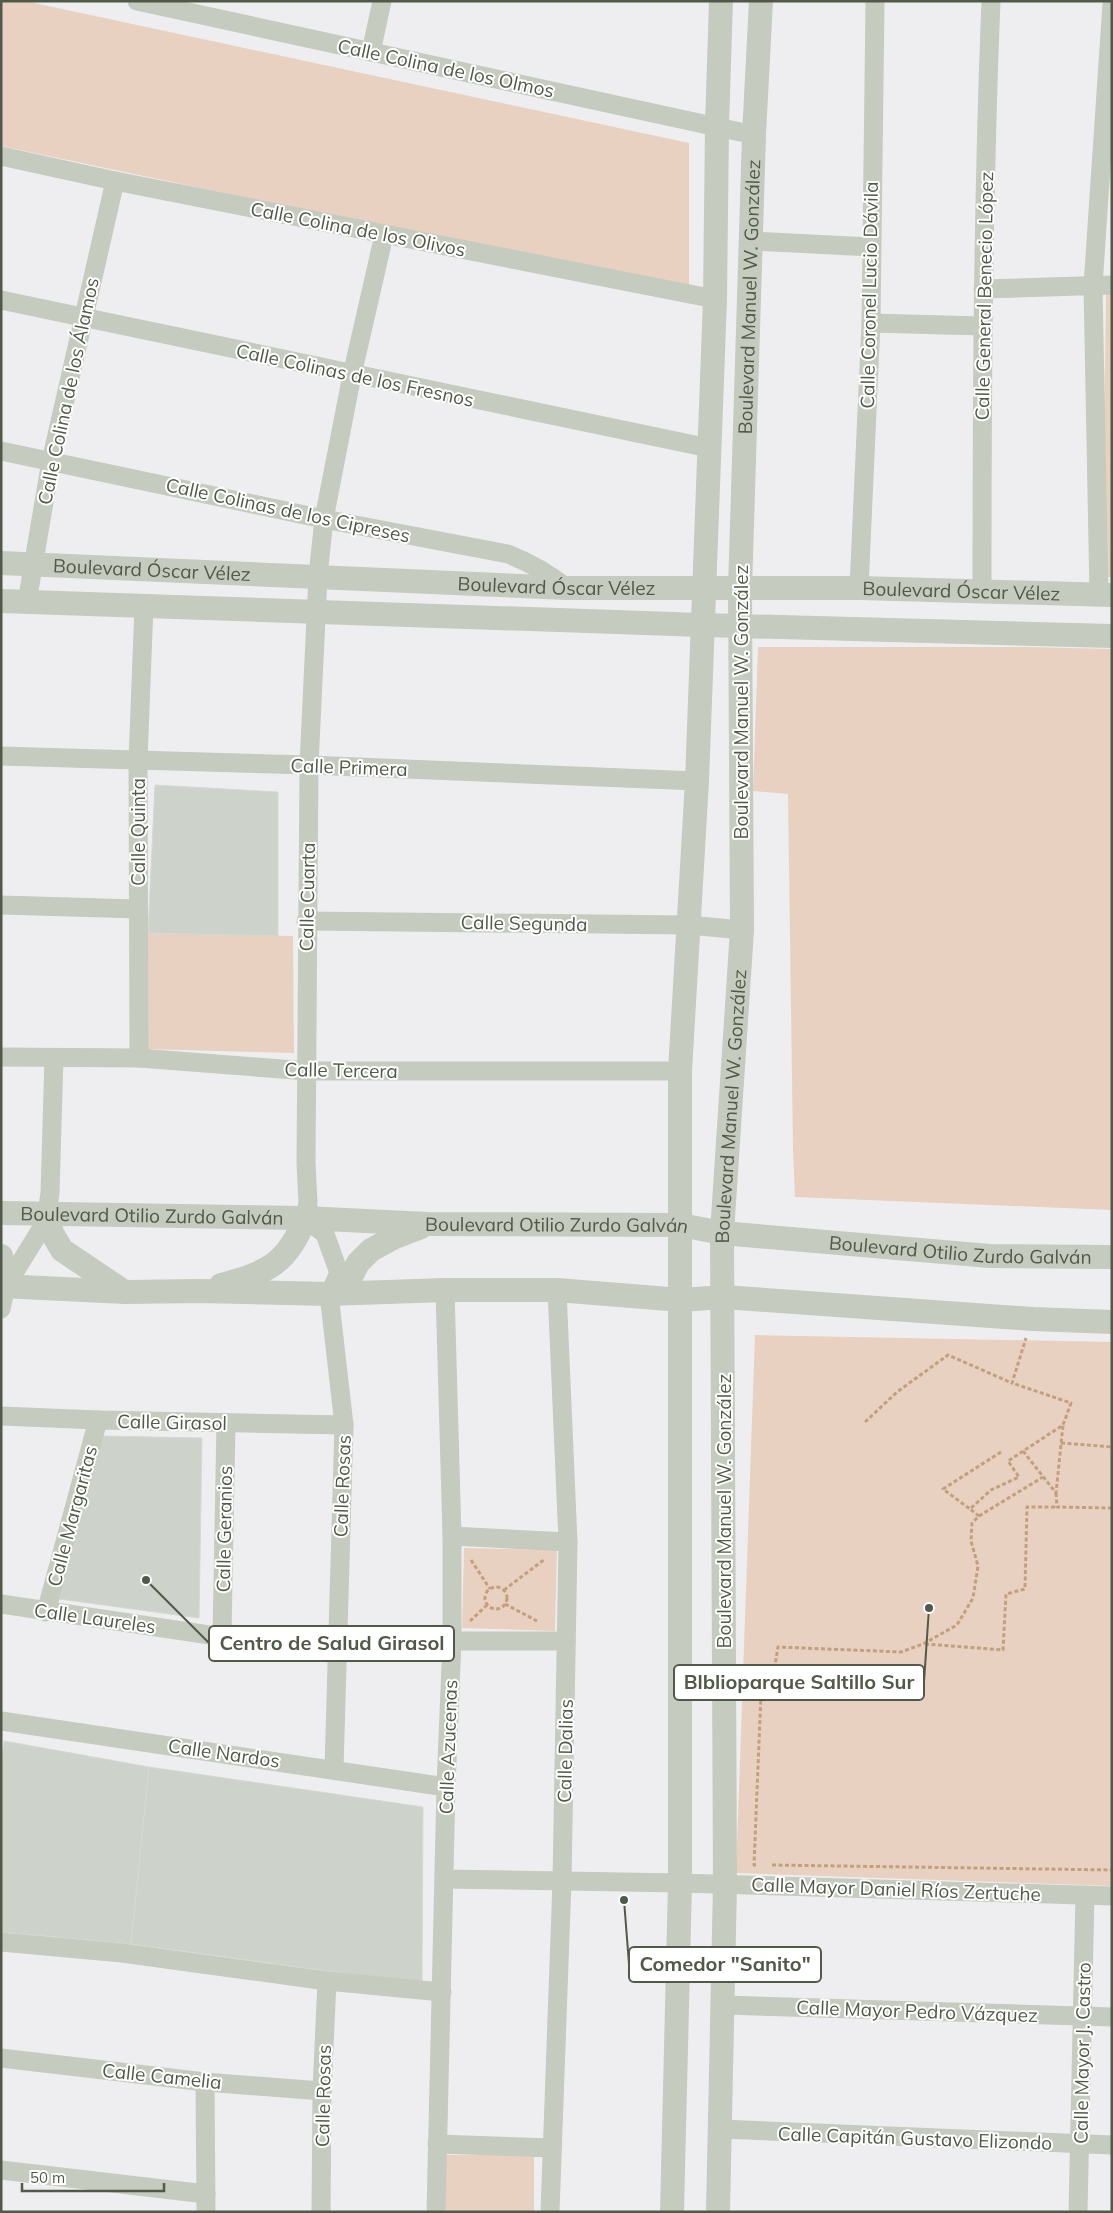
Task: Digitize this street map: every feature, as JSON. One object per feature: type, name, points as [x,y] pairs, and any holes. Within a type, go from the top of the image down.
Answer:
[{"type":"street","points":[[371,52],[382,1]]},
{"type":"street","name":"Boulevard Manuel W. González","points":[[672,2212],[680,1883],[680,1071],[697,782],[703,589],[710,448],[721,1]]},
{"type":"street","name":"Boulevard Manuel W. González","points":[[718,2212],[725,1884],[724,1297],[722,1233],[742,930],[740,589],[750,241],[761,1]]},
{"type":"street","name":"Calle Coronel Lucio Dávila","points":[[859,588],[870,324],[875,1]]},
{"type":"street","name":"Calle General Benecio López","points":[[982,591],[982,289],[991,1]]},
{"type":"street","name":"Calle Colina de los Olmos","points":[[144,2],[754,135]]},
{"type":"street","points":[[1105,595],[1093,286],[1112,4]]},
{"type":"street","name":"Calle Colina de los Olivos","points":[[1,156],[384,235],[715,299]]},
{"type":"street","name":"Calle Colina de los Álamos","points":[[27,602],[51,461],[115,181]]},
{"type":"street","name":"Calle Cuarta","points":[[305,1218],[308,1203],[306,921],[309,765],[318,576],[324,519],[352,375],[384,235]]},
{"type":"street","points":[[750,241],[871,247]]},
{"type":"street","points":[[982,289],[1112,285]]},
{"type":"street","name":"Calle Colinas de los Fresnos","points":[[1,300],[352,375],[710,448]]},
{"type":"street","points":[[870,324],[982,326]]},
{"type":"street","name":"Calle Colinas de los Cipreses","points":[[1,451],[324,519],[508,554],[546,572],[567,588]]},
{"type":"street","name":"Boulevard Óscar Vélez","points":[[1,563],[567,588],[859,588],[1105,595]]},
{"type":"street","name":"Boulevard Óscar Vélez","points":[[1,601],[702,625],[1112,636]]},
{"type":"street","name":"Calle Quinta","points":[[138,1058],[138,761],[144,605]]},
{"type":"street","name":"Calle Primera","points":[[1,756],[309,765],[697,782]]},
{"type":"street","points":[[1,905],[138,909]]},
{"type":"street","name":"Calle Segunda","points":[[306,921],[689,924],[742,930]]},
{"type":"street","name":"Calle Tercera","points":[[1,1057],[138,1058],[307,1071],[680,1071]]},
{"type":"street","points":[[3,1294],[38,1235],[47,1214],[50,1185],[54,1058]]},
{"type":"street","name":"Boulevard Otilio Zurdo Galván","points":[[1,1213],[305,1218],[427,1224],[681,1225],[722,1233],[990,1256],[1112,1257]]},
{"type":"street","points":[[47,1214],[52,1233],[62,1250],[125,1292]]},
{"type":"street","points":[[200,1291],[249,1278],[280,1260],[293,1246],[305,1218]]},
{"type":"street","name":"Calle Rosas","points":[[305,1218],[325,1234],[339,1273],[329,1294],[344,1425],[334,1769]]},
{"type":"street","points":[[329,1294],[350,1279],[358,1263],[371,1250],[395,1237],[427,1224]]},
{"type":"street","points":[[1,1256],[6,1272],[3,1294]]},
{"type":"street","points":[[3,1294],[200,1291],[329,1294],[445,1290],[557,1290],[681,1300],[724,1297],[1033,1319],[1112,1322]]},
{"type":"street","name":"Calle Azucenas","points":[[436,2212],[446,1787],[452,1640],[452,1536],[445,1290]]},
{"type":"street","name":"Calle Dalias","points":[[550,2212],[562,1881],[568,1542],[557,1290]]},
{"type":"street","name":"Calle Girasol","points":[[1,1416],[344,1425]]},
{"type":"street","name":"Calle Margaritas","points":[[46,1612],[98,1420]]},
{"type":"street","name":"Calle Geranios","points":[[222,1636],[226,1422]]},
{"type":"street","points":[[452,1536],[568,1542]]},
{"type":"street","name":"Calle Laureles","points":[[1,1604],[337,1654]]},
{"type":"street","points":[[452,1640],[566,1641]]},
{"type":"street","name":"Calle Nardos","points":[[1,1721],[446,1787]]},
{"type":"street","points":[[445,1879],[680,1883]]},
{"type":"street","name":"Calle Mayor Daniel Ríos Zertuche","points":[[680,1883],[1112,1896]]},
{"type":"street","name":"Calle Mayor J. Castro","points":[[1078,2212],[1084,2016],[1084,1895]]},
{"type":"street","points":[[1,1942],[122,1953],[327,1980],[442,1992]]},
{"type":"street","name":"Calle Rosas","points":[[321,2212],[322,2091],[327,1980]]},
{"type":"street","name":"Calle Mayor Pedro Vázquez","points":[[723,2005],[1112,2017]]},
{"type":"street","name":"Calle Camelia","points":[[1,2058],[205,2082],[322,2091]]},
{"type":"street","points":[[1,2170],[206,2203],[205,2082]]},
{"type":"street","name":"Calle Capitán Gustavo Elizondo","points":[[719,2130],[1112,2145]]},
{"type":"street","points":[[437,2144],[552,2148]]},
{"type":"path","points":[[1012,1383],[1033,1319]]},
{"type":"path","points":[[865,1422],[897,1392],[948,1355],[1012,1383],[1071,1404],[1063,1425],[1056,1493],[1057,1507]]},
{"type":"path","points":[[970,1509],[992,1490],[1018,1477],[1008,1461],[1063,1425]]},
{"type":"path","points":[[1061,1444],[1112,1447]]},
{"type":"path","points":[[1023,1451],[1056,1493]]},
{"type":"path","points":[[979,1516],[943,1489],[1001,1452]]},
{"type":"path","points":[[1043,1477],[979,1516],[972,1523],[971,1541],[978,1566],[974,1598],[957,1625],[923,1644],[901,1652],[778,1647],[775,1665],[762,1669],[754,1865],[1112,1870]]},
{"type":"path","points":[[923,1644],[1003,1650],[1006,1594],[1025,1589],[1027,1507],[1112,1508]]},
{"type":"path","points":[[470,1556],[490,1589]]},
{"type":"path","points":[[504,1590],[549,1556]]},
{"type":"path","points":[[498,1587],[504,1590],[506,1595],[505,1604],[496,1608],[488,1604],[485,1598],[490,1589],[498,1587]]},
{"type":"path","points":[[469,1622],[488,1604]]},
{"type":"path","points":[[505,1604],[538,1622]]},
{"type":"shaded area","points":[[1,1],[25,1],[689,143],[689,291],[1,146]]},
{"type":"shaded area","points":[[1106,293],[1112,293],[1112,577],[1102,577]]},
{"type":"shaded area","points":[[758,647],[1026,647],[1112,649],[1112,1210],[795,1197],[788,794],[753,791]]},
{"type":"shaded area","points":[[148,933],[293,936],[294,1053],[144,1049]]},
{"type":"shaded area","points":[[755,1335],[1112,1342],[1112,1886],[736,1873]]},
{"type":"shaded area","points":[[464,1548],[557,1550],[555,1631],[462,1628]]},
{"type":"shaded area","points":[[443,2155],[534,2155],[534,2212],[443,2212]]},
{"type":"building","points":[[155,785],[278,792],[278,936],[148,933]]},
{"type":"building","points":[[103,1436],[202,1438],[199,1618],[59,1599]]},
{"type":"building","points":[[4,1741],[149,1767],[131,1944],[1,1932],[1,1769]]},
{"type":"building","points":[[149,1767],[423,1807],[422,1984],[131,1944]]},
{"type":"place","name":"Centro de Salud Girasol","points":[[146,1580]]},
{"type":"place","name":"Blblioparque Saltillo Sur","points":[[929,1608]]},
{"type":"place","name":"Comedor \"Sanito\"","points":[[624,1900]]}]
